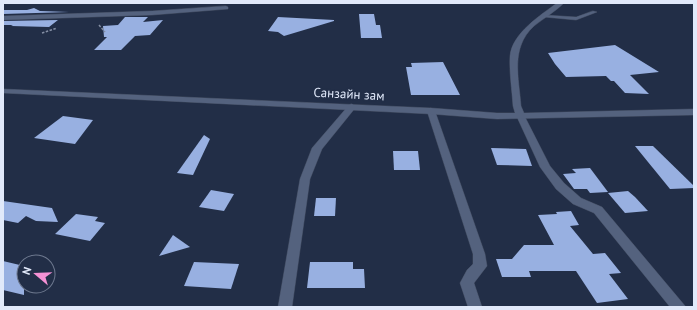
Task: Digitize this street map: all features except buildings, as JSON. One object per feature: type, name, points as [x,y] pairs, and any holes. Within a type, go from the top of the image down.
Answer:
[{"type":"main road","points":[[561,3],[531,26],[521,38],[514,54],[517,106],[520,115],[545,167],[560,186],[577,201],[598,210],[679,307]]},
{"type":"main road","points":[[3,18],[152,13],[226,8]]},
{"type":"main road","name":"Санзайн зам","points":[[3,91],[352,107],[497,116],[694,112]]},
{"type":"main road","points":[[285,307],[305,178],[317,148],[352,107]]},
{"type":"main road","points":[[431,111],[479,254],[480,266],[472,274],[467,283],[474,307]]},
{"type":"lane","points":[[544,16],[576,19],[596,12]]}]
